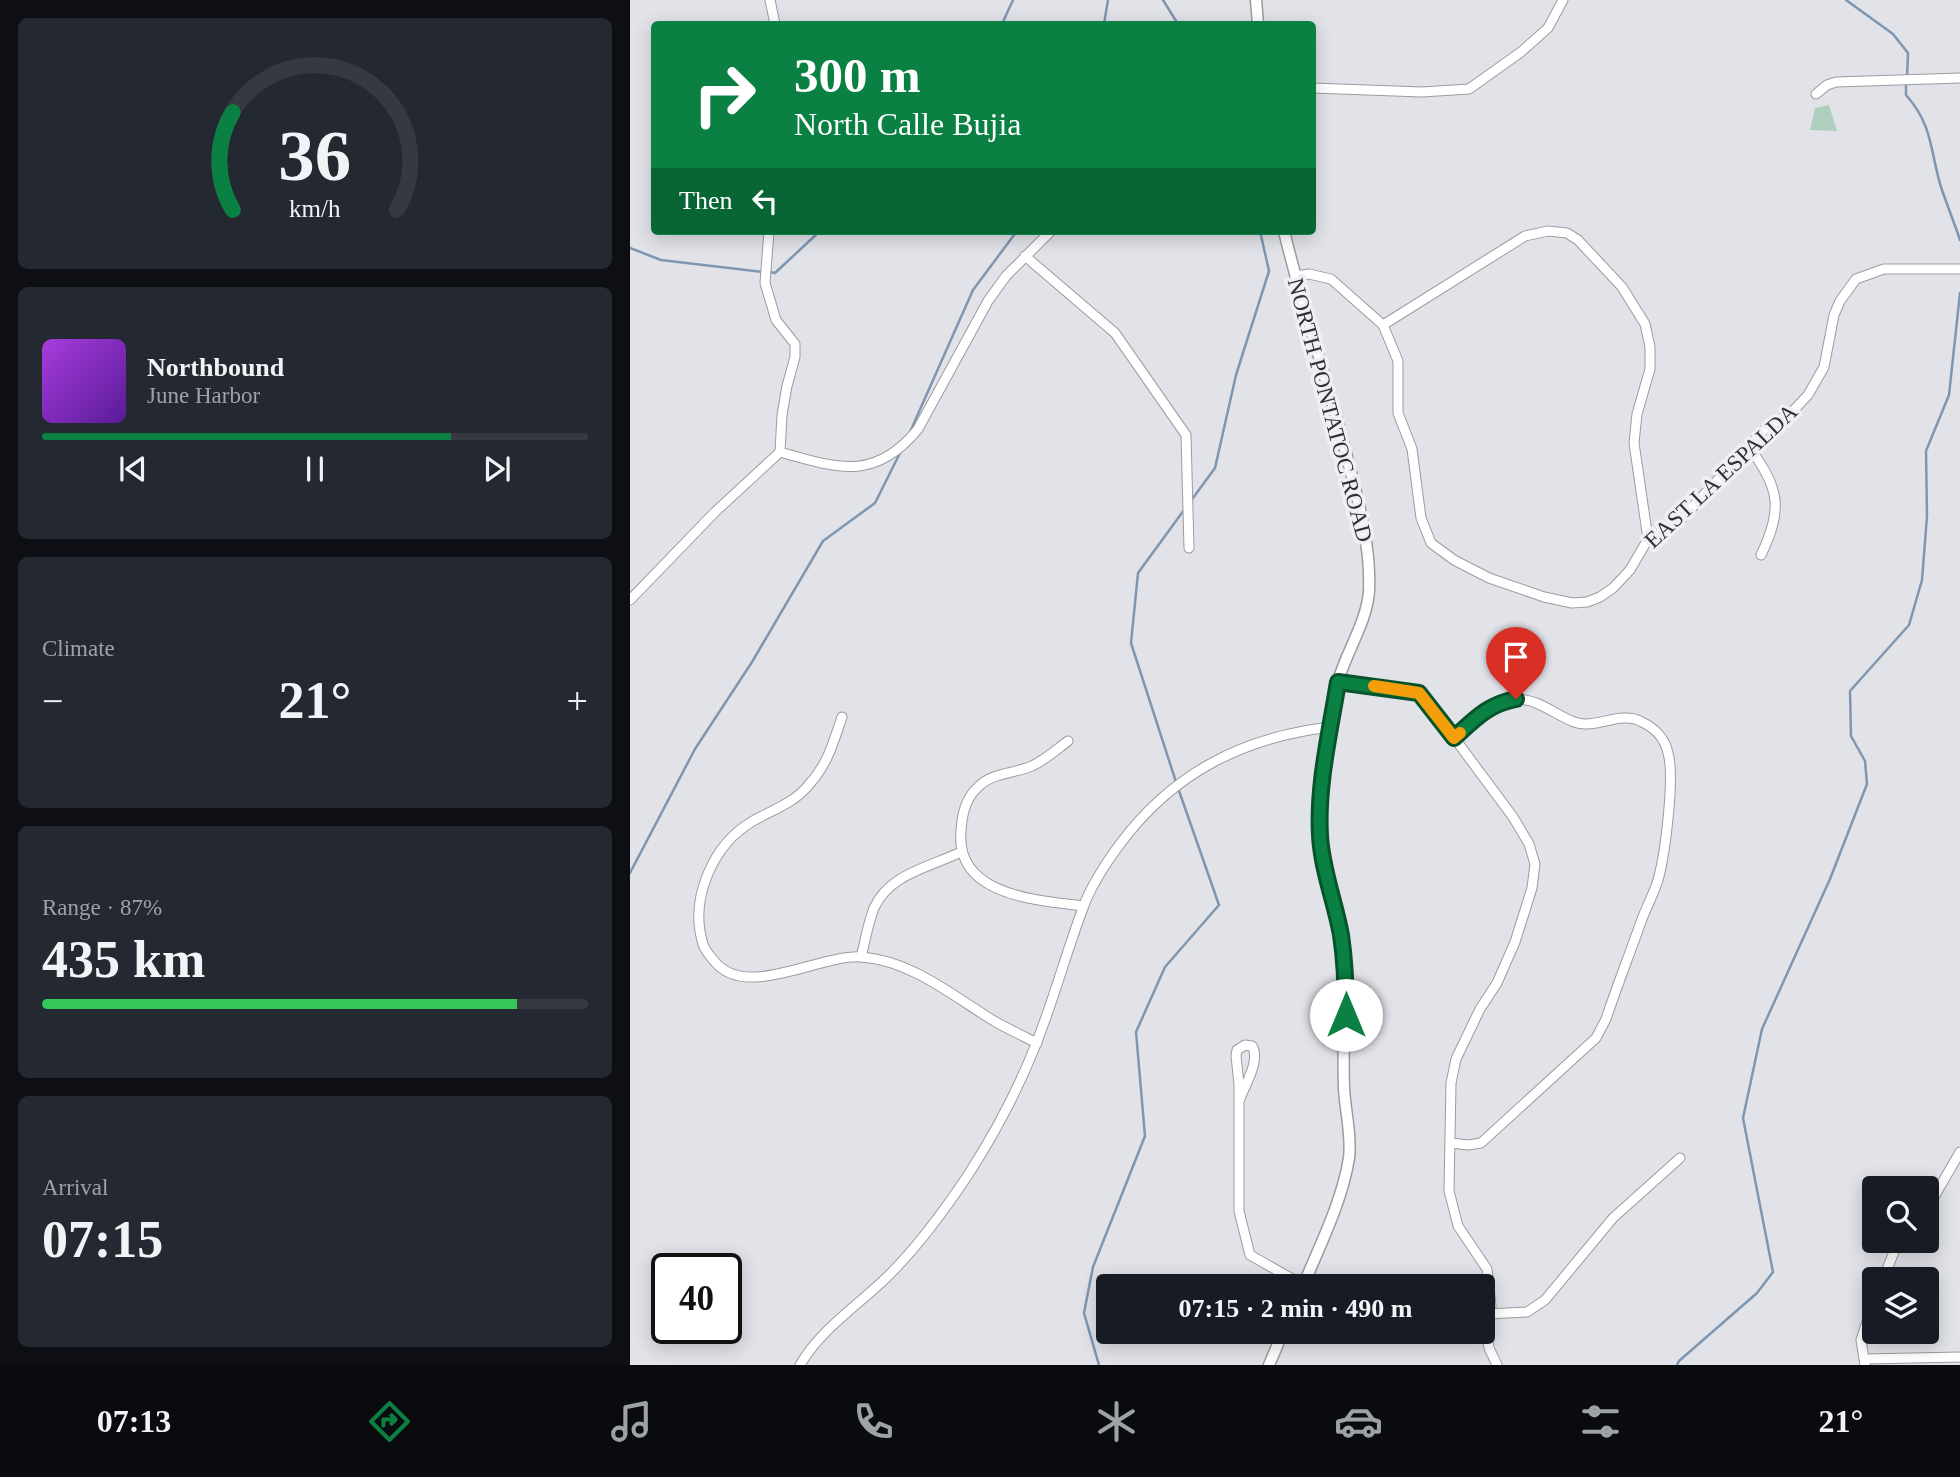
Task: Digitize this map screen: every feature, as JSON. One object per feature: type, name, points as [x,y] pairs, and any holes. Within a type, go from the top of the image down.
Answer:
[{"type":"street","points":[[769,0],[774,21]]},
{"type":"street","points":[[1256,0],[1258,21]]},
{"type":"street","points":[[1316,88],[1422,92],[1469,89],[1521,52],[1548,28],[1563,0]]},
{"type":"street","points":[[1816,94],[1836,82],[1960,78]]},
{"type":"street","points":[[1383,325],[1525,236],[1548,231],[1567,233],[1578,240],[1622,287],[1645,324],[1650,347],[1650,369],[1637,414],[1634,443],[1648,539]]},
{"type":"street","points":[[631,596],[780,452],[782,415],[795,356],[795,344],[776,320],[765,283],[769,235]]},
{"type":"street","points":[[780,452],[834,467],[858,467],[880,460],[903,447],[924,418],[988,301],[1006,276],[1047,235]]},
{"type":"street","name":"NORTH PONTATOC ROAD","points":[[1285,235],[1330,389],[1360,505],[1367,554],[1367,602],[1338,682],[1322,785],[1320,836],[1345,963],[1344,1088],[1349,1156],[1344,1181],[1308,1274]]},
{"type":"street","points":[[1025,256],[1115,333],[1186,435],[1189,548]]},
{"type":"street","name":"EAST LA ESPALDA","points":[[1295,276],[1309,274],[1331,279],[1383,325],[1398,360],[1398,414],[1412,449],[1421,518],[1431,542],[1454,560],[1489,578],[1544,597],[1572,603],[1587,602],[1614,588],[1630,570],[1648,539],[1673,528],[1765,429],[1791,412],[1808,394],[1824,367],[1833,320],[1840,301],[1856,279],[1884,269],[1960,270]]},
{"type":"street","points":[[1749,447],[1763,466],[1775,497],[1774,527],[1761,555]]},
{"type":"street","points":[[1338,682],[1419,693],[1513,817],[1529,844],[1535,864],[1532,888],[1515,942],[1497,983],[1480,1009],[1456,1059],[1451,1083],[1450,1191],[1453,1208],[1458,1226],[1487,1274]]},
{"type":"street","points":[[1451,1143],[1481,1143],[1597,1038],[1657,881],[1666,835],[1671,769],[1668,751],[1660,734],[1642,722],[1631,718],[1616,718],[1578,724],[1535,702],[1516,699],[1500,702],[1484,711],[1454,738]]},
{"type":"street","points":[[842,717],[827,762],[806,788],[793,799],[752,821],[729,839],[710,866],[702,892],[700,926],[704,946],[721,969],[738,976],[767,977],[800,967],[861,957],[903,967],[920,974],[996,1022],[1037,1043]]},
{"type":"street","points":[[800,1365],[832,1327],[887,1277],[948,1206],[994,1135],[1037,1043],[1083,906],[1109,859],[1127,835],[1158,799],[1180,781],[1221,758],[1297,731],[1331,727]]},
{"type":"street","points":[[1068,741],[1034,765],[998,774],[976,788],[961,816],[961,852],[972,869],[988,885],[1009,895],[1083,906]]},
{"type":"street","points":[[861,957],[873,910],[883,893],[898,879],[961,852]]},
{"type":"street","points":[[1240,1099],[1255,1061],[1256,1052],[1252,1046],[1245,1045],[1237,1050],[1236,1056],[1240,1099],[1239,1211],[1250,1255],[1282,1274]]},
{"type":"street","points":[[1939,1188],[1960,1152]]},
{"type":"street","points":[[1495,1314],[1527,1312],[1545,1300],[1613,1218],[1680,1158]]},
{"type":"street","points":[[1862,1337],[1865,1362],[1960,1357]]},
{"type":"street","points":[[1269,1365],[1278,1344]]},
{"type":"street","points":[[1488,1344],[1497,1365]]},
{"type":"green space","points":[[1829,105],[1837,131],[1810,130],[1815,108]]},
{"type":"waterway","points":[[1003,21],[1013,0]]},
{"type":"waterway","points":[[1104,21],[1108,0]]},
{"type":"waterway","points":[[1163,0],[1176,21]]},
{"type":"waterway","points":[[1846,0],[1893,34],[1908,53],[1907,77]]},
{"type":"waterway","points":[[1906,83],[1906,95],[1915,106],[1930,139],[1941,187],[1960,240]]},
{"type":"waterway","points":[[770,272],[775,273],[816,235]]},
{"type":"waterway","points":[[910,432],[973,290],[1014,235]]},
{"type":"waterway","points":[[1190,502],[1215,468],[1236,375],[1269,271],[1261,235]]},
{"type":"waterway","points":[[630,248],[661,260],[763,272]]},
{"type":"waterway","points":[[1677,1365],[1757,1293],[1773,1272],[1743,1118],[1762,1029],[1830,879],[1867,784],[1865,761],[1851,736],[1850,691],[1909,625],[1922,580],[1927,516],[1926,451],[1949,395],[1960,293]]},
{"type":"waterway","points":[[630,873],[695,749],[752,662],[823,541],[875,503],[901,451]]},
{"type":"waterway","points":[[1176,782],[1131,643],[1138,573],[1184,510]]},
{"type":"waterway","points":[[1099,1365],[1084,1313],[1093,1267],[1145,1136],[1136,1032],[1165,967],[1219,905],[1178,788]]},
{"type":"slow traffic","points":[[1374,686],[1419,693],[1454,738],[1460,733]]},
{"type":"route","points":[[1346,1015],[1345,963],[1341,933],[1327,881],[1320,836],[1322,785],[1338,682],[1419,693],[1454,738],[1484,711],[1500,702],[1516,699]]}]
